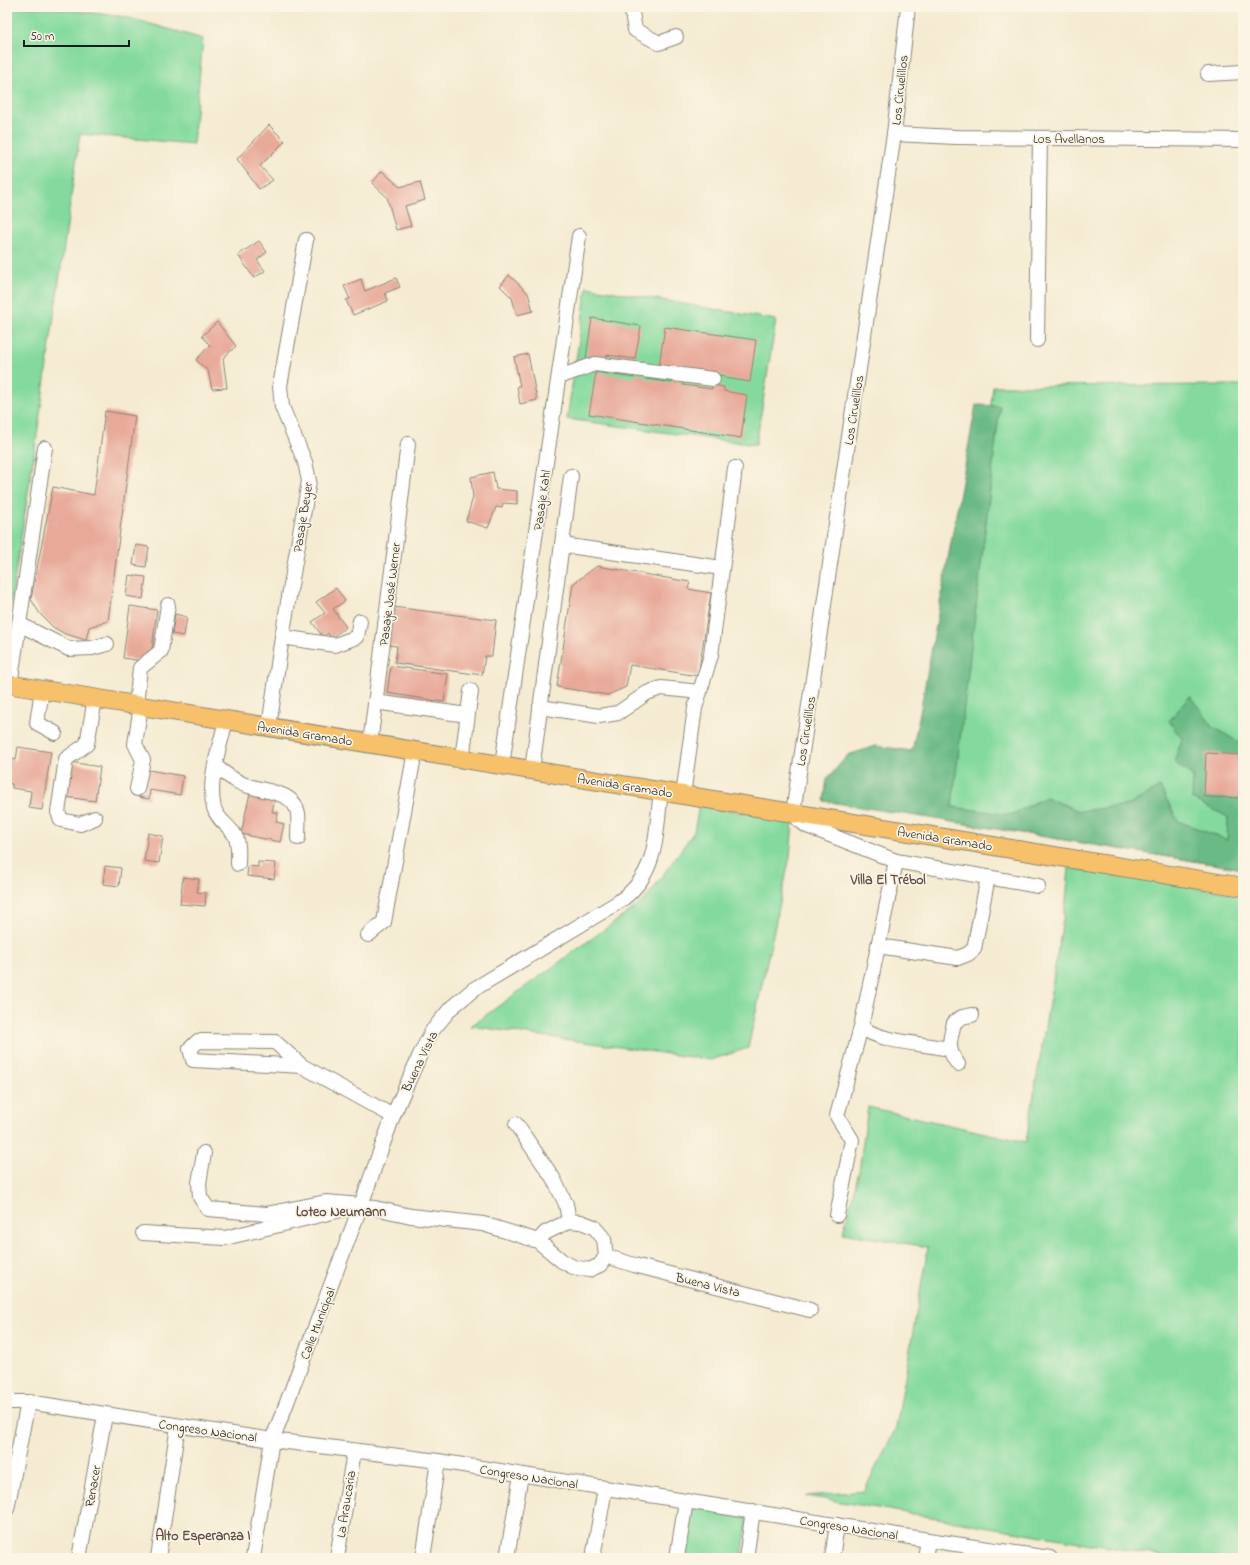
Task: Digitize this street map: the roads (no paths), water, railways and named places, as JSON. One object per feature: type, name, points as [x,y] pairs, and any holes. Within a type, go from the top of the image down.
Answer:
[{"type":"main road","name":"Avenida Gramado","points":[[8,684],[1243,886]]},
{"type":"street","points":[[632,7],[635,30],[658,43],[676,37]]},
{"type":"street","name":"Los Ciruelillos","points":[[793,813],[894,134],[908,7]]},
{"type":"street","points":[[1208,74],[1243,72]]},
{"type":"street","name":"Los Avellanos","points":[[894,134],[956,137],[1243,140]]},
{"type":"street","points":[[1037,340],[1040,138]]},
{"type":"street","name":"Pasaje Kahl","points":[[502,765],[579,236]]},
{"type":"street","name":"Pasaje Beyer","points":[[269,727],[282,637],[309,482],[305,462],[282,407],[280,386],[306,240]]},
{"type":"street","points":[[559,377],[595,364],[713,379]]},
{"type":"street","name":"Pasaje José Werner","points":[[370,744],[408,444]]},
{"type":"street","points":[[8,684],[19,624],[45,448]]},
{"type":"street","points":[[683,795],[695,708],[711,655],[735,468]]},
{"type":"street","points":[[532,770],[571,476]]},
{"type":"street","points":[[562,545],[722,568]]},
{"type":"street","points":[[137,790],[143,760],[135,744],[140,668],[161,652],[168,605]]},
{"type":"street","points":[[282,637],[336,645],[357,637],[360,621]]},
{"type":"street","points":[[19,624],[69,649],[92,648],[107,644]]},
{"type":"street","points":[[540,707],[598,716],[618,713],[647,693],[660,688],[700,692]]},
{"type":"street","points":[[42,690],[37,723],[55,733]]},
{"type":"street","points":[[462,759],[471,691]]},
{"type":"street","points":[[95,699],[87,744],[75,751],[66,759],[58,812],[61,820],[71,823],[80,824],[95,818]]},
{"type":"street","points":[[375,702],[468,715]]},
{"type":"street","points":[[226,720],[215,766],[212,795],[214,809],[223,823],[235,835],[238,845],[238,864]]},
{"type":"street","points":[[368,935],[384,922],[414,751]]},
{"type":"street","points":[[215,766],[234,780],[251,787],[281,794],[292,801],[298,811],[298,838]]},
{"type":"street","name":"Buena Vista","points":[[361,1205],[393,1116],[432,1031],[451,1008],[474,989],[618,903],[635,889],[648,870],[652,859],[661,791]]},
{"type":"street","points":[[793,813],[806,826],[896,861],[1038,886]]},
{"type":"street","points":[[837,1215],[852,1140],[837,1116],[861,1027],[896,861]]},
{"type":"street","points":[[878,946],[958,958],[968,954],[974,949],[988,877]]},
{"type":"street","points":[[958,1064],[952,1056],[949,1047],[954,1023],[962,1017],[972,1015]]},
{"type":"street","points":[[861,1027],[868,1033],[879,1036],[943,1048],[949,1047]]},
{"type":"street","points":[[302,1066],[193,1060],[190,1049],[198,1041],[275,1042],[302,1066],[393,1116]]},
{"type":"street","points":[[516,1124],[552,1178],[566,1204],[569,1221]]},
{"type":"street","points":[[204,1153],[199,1183],[200,1197],[208,1209],[266,1214],[326,1202],[361,1205],[410,1216],[483,1224],[538,1241],[573,1268],[589,1270],[600,1265],[606,1256],[604,1238],[594,1227],[581,1222],[569,1221],[545,1233],[538,1241]]},
{"type":"street","points":[[143,1234],[225,1238],[361,1205]]},
{"type":"street","name":"Calle Municipal","points":[[253,1558],[272,1440],[361,1205]]},
{"type":"street","name":"Buena Vista","points":[[606,1256],[642,1267],[810,1310]]},
{"type":"street","name":"Congreso Nacional","points":[[7,1402],[28,1402],[272,1440],[438,1462],[753,1511],[928,1540],[998,1554],[1050,1558]]},
{"type":"street","points":[[7,1509],[28,1402]]},
{"type":"street","name":"Renacer","points":[[79,1558],[105,1415]]},
{"type":"street","points":[[158,1558],[178,1426]]},
{"type":"street","name":"La Araucaria","points":[[337,1558],[354,1451]]},
{"type":"street","points":[[422,1558],[438,1462]]},
{"type":"street","points":[[507,1558],[521,1475]]},
{"type":"street","points":[[593,1558],[605,1488]]},
{"type":"street","points":[[677,1558],[686,1501]]},
{"type":"street","points":[[746,1558],[753,1511]]},
{"type":"street","points":[[832,1558],[837,1525]]},
{"type":"street","points":[[925,1558],[928,1540]]},
{"type":"district","name":"Villa El Trébol","points":[[888,879]]},
{"type":"district","name":"Loteo Neumann","points":[[341,1211]]},
{"type":"district","name":"Alto Esperanza I","points":[[203,1535]]}]
